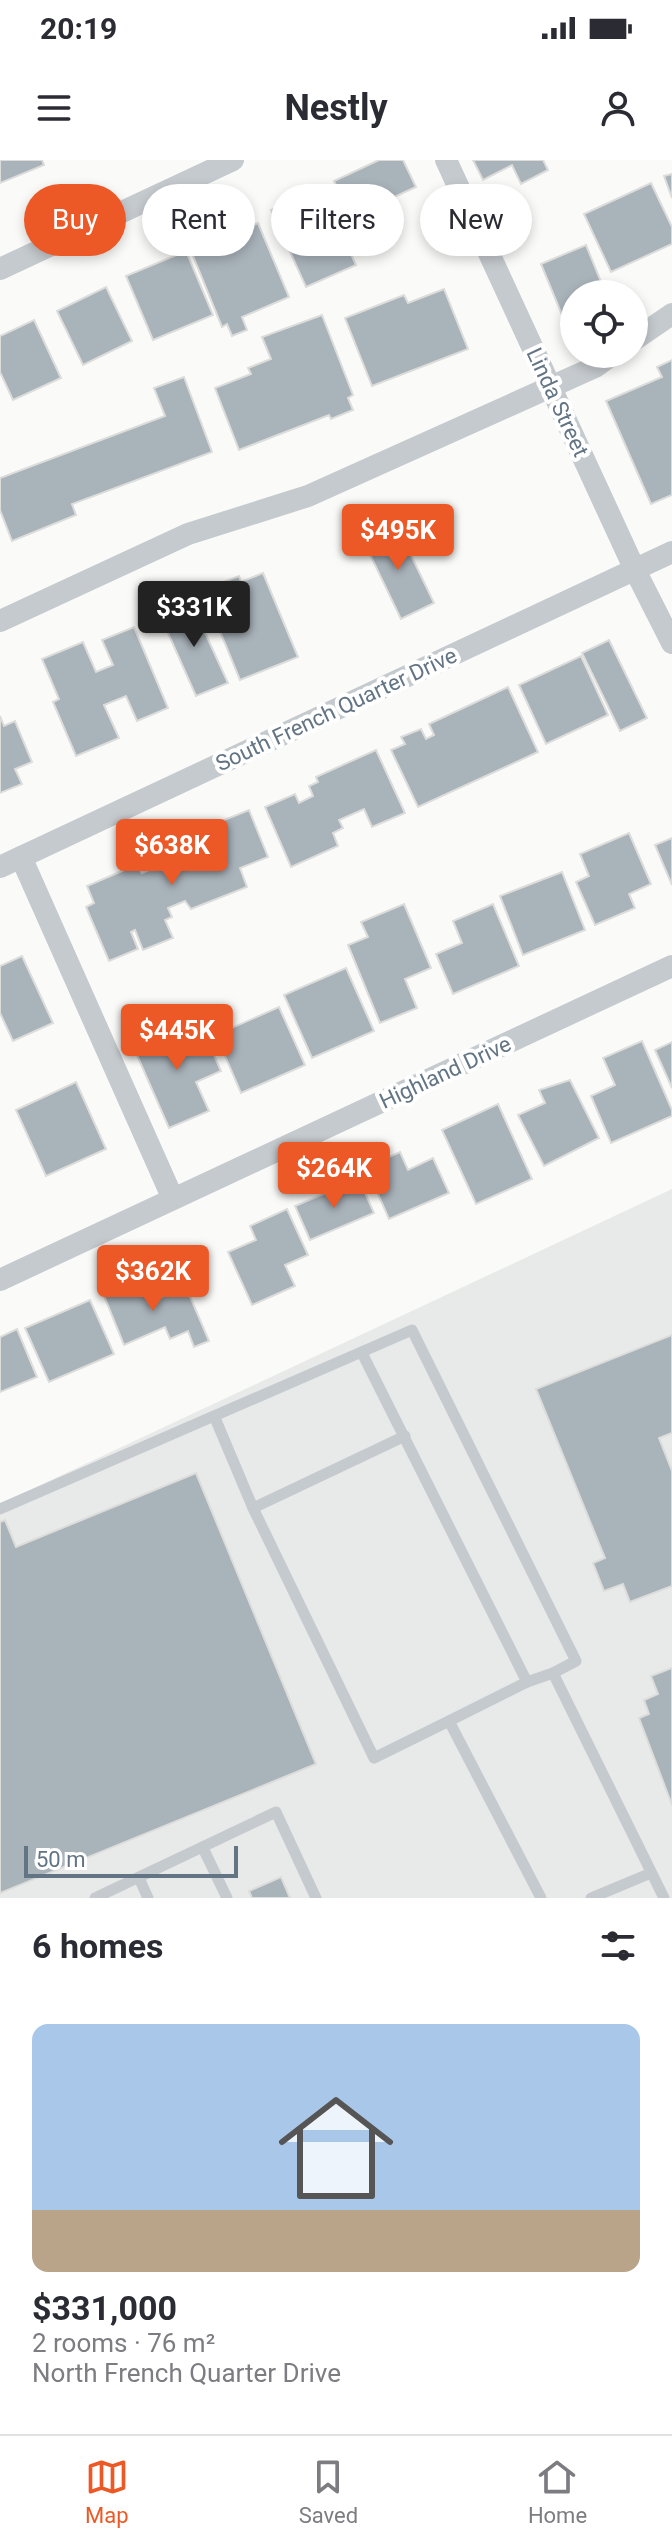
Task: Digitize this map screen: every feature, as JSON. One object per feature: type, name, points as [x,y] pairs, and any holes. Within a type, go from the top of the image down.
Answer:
[{"type":"street","points":[[0,269],[233,160]]},
{"type":"street","name":"Linda Street","points":[[446,160],[635,570],[672,643]]},
{"type":"street","points":[[648,330],[672,314]]},
{"type":"street","points":[[0,621],[188,534],[308,496],[593,368]]},
{"type":"street","name":"South French Quarter Drive","points":[[0,867],[672,552]]},
{"type":"street","points":[[21,857],[173,1199]]},
{"type":"street","name":"Highland Drive","points":[[0,1280],[672,966]]},
{"type":"lane","points":[[0,1509],[412,1330],[576,1661],[374,1758],[253,1508],[215,1418]]},
{"type":"lane","points":[[362,1353],[527,1682]]},
{"type":"lane","points":[[253,1508],[405,1436]]},
{"type":"lane","points":[[553,1673],[664,1898]]},
{"type":"lane","points":[[449,1721],[541,1898]]},
{"type":"lane","points":[[95,1898],[276,1812],[316,1898]]},
{"type":"lane","points":[[203,1848],[227,1898]]},
{"type":"lane","points":[[591,1898],[651,1873]]},
{"type":"lane","points":[[139,1878],[148,1898]]},
{"type":"shaded area","points":[[672,1189],[672,1898],[0,1898],[0,1504]]},
{"type":"building","points":[[0,160],[42,160],[44,165],[0,183]]},
{"type":"building","points":[[379,160],[403,160],[416,187],[404,193],[404,184],[335,184],[334,181]]},
{"type":"building","points":[[473,160],[543,160],[548,170],[521,184],[512,165],[483,180]]},
{"type":"building","points":[[672,174],[672,198],[664,176]]},
{"type":"building","points":[[651,183],[672,227],[672,244],[611,272],[584,214]]},
{"type":"building","points":[[258,223],[289,297],[242,317],[247,330],[232,336],[227,324],[222,327],[193,256],[255,256],[255,224]]},
{"type":"building","points":[[586,245],[600,280],[560,280],[560,310],[541,264]]},
{"type":"building","points":[[174,256],[188,256],[213,315],[153,340],[126,276]]},
{"type":"building","points":[[292,256],[352,256],[356,265],[306,287]]},
{"type":"building","points":[[106,287],[132,341],[83,365],[57,311]]},
{"type":"building","points":[[444,289],[468,349],[372,386],[345,318],[404,295],[408,303]]},
{"type":"building","points":[[322,315],[353,395],[348,398],[353,410],[331,419],[329,415],[239,450],[215,388],[251,374],[248,368],[271,359],[262,337]]},
{"type":"building","points":[[34,320],[61,378],[13,400],[0,372],[0,336]]},
{"type":"building","points":[[672,360],[672,495],[651,504],[606,401],[662,377],[657,367]]},
{"type":"building","points":[[184,377],[212,452],[72,504],[76,515],[12,541],[0,510],[0,478],[165,416],[154,388]]},
{"type":"building","points":[[396,524],[434,603],[401,619],[363,540]]},
{"type":"building","points":[[263,573],[298,657],[240,680],[203,590],[239,576],[241,582]]},
{"type":"building","points":[[191,602],[228,683],[196,696],[160,615]]},
{"type":"building","points":[[134,627],[168,708],[137,721],[126,696],[104,705],[119,738],[76,756],[53,702],[59,699],[42,659],[83,642],[96,672],[113,665],[102,640]]},
{"type":"building","points":[[609,640],[647,718],[620,731],[582,653]]},
{"type":"building","points":[[581,656],[608,715],[546,744],[519,685]]},
{"type":"building","points":[[508,687],[538,752],[418,807],[391,750],[405,744],[401,737],[421,729],[426,739],[434,735],[429,724]]},
{"type":"building","points":[[0,716],[4,726],[15,721],[32,762],[15,769],[22,784],[0,793]]},
{"type":"building","points":[[376,750],[405,813],[372,827],[364,809],[339,820],[343,828],[333,833],[338,846],[291,867],[265,807],[295,794],[299,803],[313,796],[309,786],[318,782],[316,777]]},
{"type":"building","points":[[249,810],[268,857],[240,868],[247,887],[191,909],[185,901],[168,908],[172,917],[165,920],[173,938],[143,950],[135,930],[131,932],[138,949],[109,961],[86,907],[94,903],[87,886],[136,865],[142,873],[186,855],[183,848],[223,832],[219,822]]},
{"type":"building","points":[[629,833],[651,884],[629,894],[635,908],[595,925],[576,882],[589,876],[580,854]]},
{"type":"building","points":[[672,838],[672,885],[655,845]]},
{"type":"building","points":[[562,872],[585,930],[523,955],[500,896]]},
{"type":"building","points":[[404,904],[431,968],[405,979],[417,1008],[380,1023],[348,945],[368,937],[361,922]]},
{"type":"building","points":[[493,904],[519,966],[453,994],[436,954],[462,943],[453,921]]},
{"type":"building","points":[[22,956],[53,1023],[13,1041],[0,1013],[0,966]]},
{"type":"building","points":[[346,968],[374,1031],[312,1058],[284,995]]},
{"type":"building","points":[[279,1007],[305,1065],[241,1093],[216,1035]]},
{"type":"building","points":[[201,1025],[221,1071],[196,1082],[209,1111],[169,1128],[129,1037],[150,1028],[157,1045]]},
{"type":"building","points":[[642,1041],[672,1116],[611,1143],[591,1096],[615,1085],[603,1058]]},
{"type":"building","points":[[672,1042],[672,1088],[655,1050]]},
{"type":"building","points":[[570,1080],[599,1138],[544,1166],[518,1115],[545,1103],[539,1090]]},
{"type":"building","points":[[76,1082],[106,1149],[46,1176],[16,1110]]},
{"type":"building","points":[[498,1104],[532,1179],[476,1204],[442,1130]]},
{"type":"building","points":[[400,1152],[408,1170],[433,1158],[449,1193],[389,1219],[366,1167]]},
{"type":"building","points":[[359,1179],[374,1213],[310,1240],[295,1206]]},
{"type":"building","points":[[287,1209],[308,1255],[285,1265],[295,1286],[252,1305],[228,1252],[256,1240],[250,1226]]},
{"type":"building","points":[[139,1275],[150,1302],[186,1287],[209,1341],[194,1347],[188,1331],[170,1339],[165,1327],[124,1345],[102,1291]]},
{"type":"building","points":[[90,1300],[114,1354],[49,1382],[25,1328]]},
{"type":"building","points":[[17,1329],[37,1377],[0,1392],[0,1337]]},
{"type":"building","points":[[672,1335],[672,1433],[659,1438],[672,1471],[672,1586],[630,1602],[623,1584],[604,1591],[593,1563],[605,1558],[536,1389]]},
{"type":"building","points":[[196,1473],[316,1764],[0,1893],[0,1522],[5,1520],[16,1547]]},
{"type":"building","points":[[672,1668],[672,1805],[639,1718],[649,1714],[644,1700],[658,1694],[651,1676]]},
{"type":"building","points":[[281,1877],[290,1898],[252,1898],[249,1891]]}]
